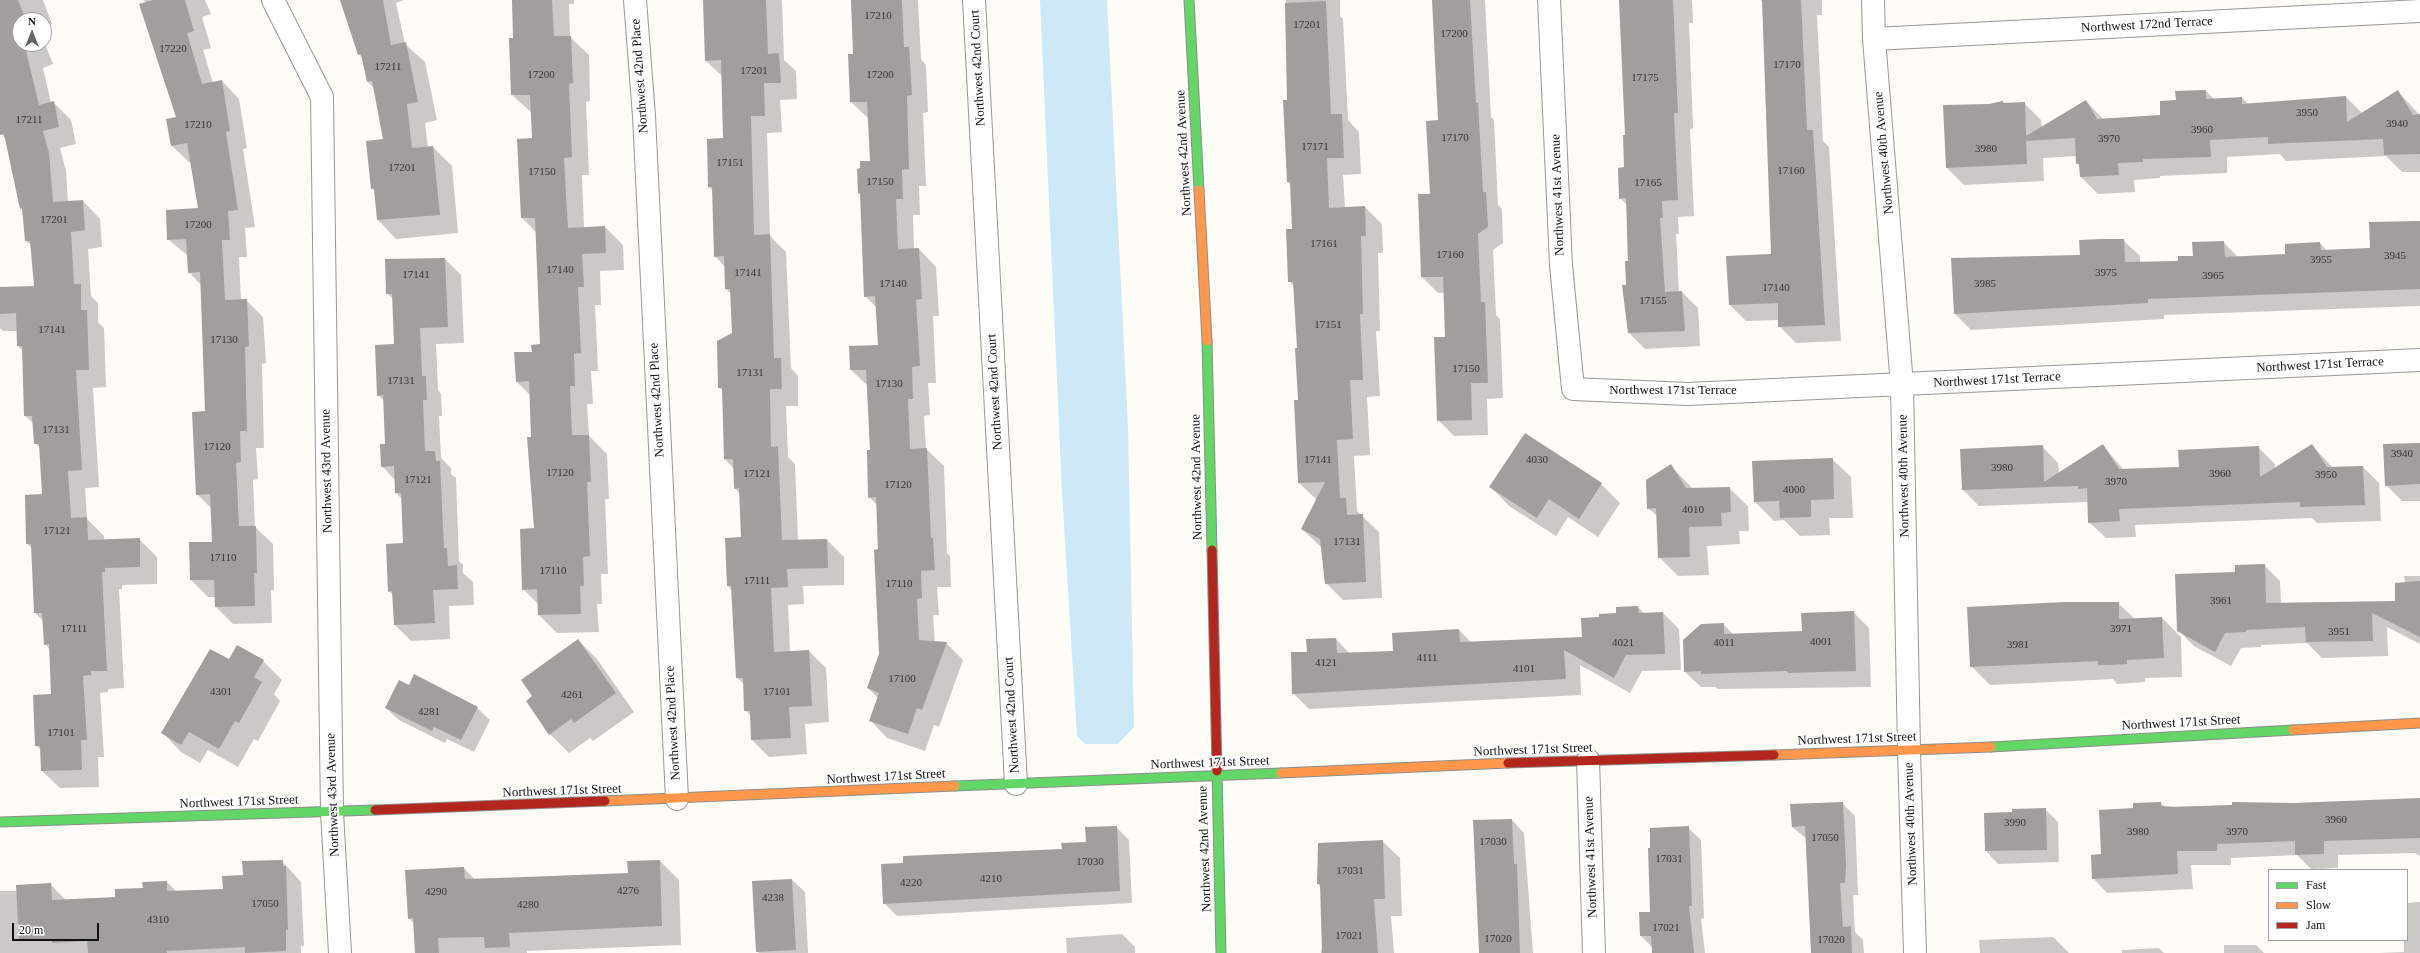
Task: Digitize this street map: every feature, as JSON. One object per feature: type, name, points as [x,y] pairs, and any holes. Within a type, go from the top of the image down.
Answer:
[{"type":"street","name":"Northwest 43rd Avenue","points":[[272,0],[322,97],[332,812],[340,953]]},
{"type":"street","name":"Northwest 42nd Place","points":[[634,0],[644,116],[677,800]]},
{"type":"street","name":"Northwest 42nd Court","points":[[974,0],[1016,784]]},
{"type":"street","name":"Northwest 42nd Avenue","points":[[1189,0],[1208,355],[1221,953]]},
{"type":"street","name":"Northwest 41st Avenue","points":[[1549,0],[1561,265],[1573,389]]},
{"type":"street","name":"Northwest 40th Avenue","points":[[1873,0],[1874,39],[1902,385],[1908,751],[1915,953]]},
{"type":"street","name":"Northwest 172nd Terrace","points":[[1874,39],[2420,11]]},
{"type":"street","name":"Northwest 171st Terrace","points":[[1573,389],[1688,394],[2420,360]]},
{"type":"street","name":"Northwest 171st Street","points":[[0,822],[677,800],[1588,760],[1908,751],[2420,724]]},
{"type":"street","name":"Northwest 41st Avenue","points":[[1588,760],[1594,953]]},
{"type":"water","points":[[1040,0],[1107,0],[1128,428],[1134,727],[1118,744],[1085,744],[1077,736],[1062,492]]},
{"type":"building","points":[[0,0],[18,0],[23,12],[12,12],[12,52],[26,52],[39,105],[54,101],[59,127],[43,131],[49,153],[53,202],[83,200],[85,230],[71,232],[74,284],[81,284],[81,310],[87,310],[89,370],[76,370],[82,470],[68,471],[71,518],[87,517],[88,540],[140,538],[140,567],[105,568],[105,572],[102,572],[107,671],[91,671],[91,675],[83,676],[87,740],[81,740],[82,770],[41,771],[40,746],[35,746],[33,695],[51,694],[49,644],[44,645],[42,613],[34,613],[31,544],[26,544],[25,495],[42,494],[39,444],[34,444],[32,416],[24,416],[22,346],[17,346],[16,313],[0,314],[0,287],[34,286],[30,241],[25,241],[22,208],[20,209],[4,134],[0,135]]},
{"type":"building","points":[[153,0],[185,0],[194,31],[187,33],[202,84],[222,80],[230,131],[226,132],[238,210],[228,211],[230,240],[222,240],[225,300],[247,299],[249,346],[245,347],[247,431],[240,431],[241,462],[236,463],[239,526],[256,526],[257,573],[254,573],[255,606],[215,607],[214,580],[190,580],[189,542],[212,542],[210,494],[196,495],[192,412],[205,411],[200,272],[188,273],[186,239],[167,240],[166,210],[198,208],[187,143],[171,146],[166,119],[176,117],[139,4]]},
{"type":"building","points":[[340,0],[383,0],[391,45],[406,42],[418,102],[407,104],[412,148],[433,146],[440,215],[377,220],[374,189],[371,189],[366,141],[383,139],[372,81],[367,82],[361,54],[358,55]]},
{"type":"building","points":[[512,0],[552,0],[554,36],[571,36],[573,83],[569,84],[572,157],[564,158],[568,228],[605,226],[606,253],[582,254],[584,287],[578,287],[581,353],[574,354],[575,386],[570,386],[572,435],[589,435],[591,482],[587,482],[590,556],[583,557],[584,586],[580,586],[581,614],[538,615],[537,589],[522,590],[520,529],[534,528],[527,437],[531,437],[529,381],[516,382],[514,352],[532,352],[531,345],[540,344],[535,218],[521,218],[517,139],[532,138],[530,95],[511,95],[509,38],[513,38]]},
{"type":"building","points":[[703,0],[766,0],[768,54],[779,53],[781,83],[764,83],[765,116],[751,116],[754,235],[770,234],[774,358],[781,358],[782,389],[770,389],[771,447],[778,446],[782,540],[827,539],[828,568],[787,569],[788,587],[771,588],[774,652],[809,650],[812,706],[789,707],[791,738],[751,740],[750,711],[744,711],[743,678],[736,678],[731,586],[727,586],[725,538],[741,537],[739,488],[734,489],[733,459],[724,459],[722,388],[718,388],[717,341],[732,333],[730,289],[725,289],[724,256],[714,257],[712,187],[708,187],[707,139],[723,138],[721,60],[705,61]]},
{"type":"building","points":[[851,0],[902,0],[904,47],[909,47],[912,95],[907,96],[909,169],[902,170],[903,199],[896,199],[898,249],[919,248],[922,299],[916,300],[920,366],[912,367],[913,399],[908,399],[910,449],[927,448],[931,538],[933,538],[935,570],[921,571],[922,598],[917,599],[919,640],[947,642],[922,710],[917,708],[908,734],[869,721],[879,693],[867,688],[879,654],[874,550],[878,549],[876,497],[868,498],[867,450],[870,450],[866,370],[850,370],[849,346],[878,345],[875,296],[864,297],[860,193],[858,194],[857,169],[860,168],[860,161],[870,161],[867,102],[850,102],[848,54],[853,54]]},
{"type":"building","points":[[1432,0],[1470,0],[1483,192],[1486,192],[1488,227],[1478,234],[1481,302],[1485,302],[1488,383],[1471,383],[1472,420],[1437,421],[1434,337],[1445,337],[1443,277],[1421,277],[1418,194],[1430,194],[1426,121],[1438,120]]},
{"type":"building","points":[[1619,0],[1673,0],[1678,113],[1674,113],[1678,200],[1662,201],[1663,218],[1660,218],[1665,292],[1682,291],[1685,331],[1628,333],[1622,285],[1626,285],[1625,261],[1628,261],[1626,198],[1619,199],[1618,168],[1624,167],[1623,135],[1625,135]]},
{"type":"building","points":[[1762,0],[1801,0],[1807,130],[1813,130],[1825,325],[1778,327],[1778,303],[1729,305],[1726,256],[1771,254]]},
{"type":"building","points":[[1326,1],[1331,114],[1342,114],[1344,158],[1327,158],[1329,208],[1365,206],[1366,236],[1361,236],[1363,314],[1360,314],[1363,380],[1350,380],[1353,439],[1337,440],[1340,498],[1346,498],[1347,515],[1363,514],[1366,582],[1325,584],[1320,539],[1301,529],[1325,482],[1298,483],[1294,400],[1298,400],[1295,348],[1297,348],[1293,282],[1288,282],[1286,229],[1292,229],[1290,182],[1287,182],[1283,100],[1287,100],[1285,3]]},
{"type":"building","points":[[2206,90],[2206,99],[2242,97],[2242,104],[2346,96],[2347,122],[2398,90],[2413,115],[2420,114],[2420,154],[2384,155],[2383,139],[2268,144],[2268,137],[2210,140],[2211,157],[2143,159],[2143,162],[2118,163],[2119,175],[2080,177],[2079,164],[2076,164],[2075,138],[2026,141],[2027,164],[1946,168],[1943,105],[1989,104],[2003,101],[2003,103],[2025,102],[2026,136],[2086,100],[2097,119],[2160,115],[2160,101],[2176,100],[2175,91]]},
{"type":"building","points":[[2420,221],[2420,289],[2148,299],[2148,303],[1954,314],[1951,258],[2080,255],[2079,240],[2102,239],[2124,239],[2125,262],[2178,261],[2178,256],[2193,256],[2192,242],[2224,241],[2225,257],[2285,254],[2285,244],[2320,242],[2321,250],[2370,248],[2369,222]]},
{"type":"building","points":[[445,258],[448,327],[420,328],[422,376],[426,376],[427,400],[423,400],[425,451],[435,451],[436,461],[440,461],[444,548],[447,548],[448,566],[457,565],[458,589],[433,590],[435,623],[394,625],[392,591],[388,592],[386,544],[403,543],[401,493],[395,493],[394,466],[381,467],[380,444],[385,444],[383,395],[377,396],[375,345],[394,344],[392,294],[386,294],[385,259]]},
{"type":"building","points":[[1525,433],[1602,483],[1579,519],[1549,499],[1537,518],[1489,487]]},
{"type":"building","points":[[2420,443],[2420,484],[2385,486],[2383,444]]},
{"type":"building","points":[[2103,444],[2119,469],[2179,467],[2178,450],[2259,446],[2260,477],[2312,444],[2327,467],[2363,466],[2365,505],[2300,507],[2300,502],[2119,509],[2120,521],[2088,523],[2087,488],[2078,489],[2078,486],[1962,490],[1960,449],[2043,445],[2044,482]]},
{"type":"building","points":[[1833,458],[1834,499],[1811,500],[1811,517],[1780,518],[1779,501],[1754,502],[1752,461]]},
{"type":"building","points":[[1671,464],[1686,488],[1730,487],[1731,512],[1721,513],[1722,526],[1689,527],[1690,557],[1658,558],[1656,508],[1647,509],[1646,480]]},
{"type":"building","points":[[2265,564],[2266,603],[2395,601],[2395,583],[2420,581],[2420,637],[2372,613],[2373,641],[2306,642],[2305,627],[2246,630],[2246,632],[2225,633],[2215,652],[2177,631],[2175,574],[2235,572],[2235,565]]},
{"type":"building","points":[[2065,602],[2119,602],[2119,619],[2162,617],[2164,658],[2127,660],[2127,664],[2112,665],[2098,665],[2098,661],[1970,667],[1967,607]]},
{"type":"building","points":[[1638,606],[1639,613],[1663,612],[1665,654],[1626,655],[1614,678],[1564,650],[1566,679],[1292,694],[1291,652],[1307,652],[1306,639],[1336,638],[1337,653],[1393,651],[1392,633],[1459,629],[1460,642],[1582,637],[1581,618],[1599,617],[1599,614],[1616,613],[1616,607]]},
{"type":"building","points":[[1854,611],[1856,671],[1788,673],[1787,671],[1701,674],[1701,671],[1684,672],[1683,640],[1701,624],[1724,623],[1724,634],[1802,631],[1801,613]]},
{"type":"building","points":[[578,639],[616,693],[574,723],[571,719],[549,735],[526,701],[532,696],[521,680]]},
{"type":"building","points":[[237,645],[264,660],[254,677],[262,682],[239,723],[235,721],[219,749],[189,732],[181,745],[161,733],[210,649],[229,659]]},
{"type":"building","points":[[414,674],[478,707],[461,740],[434,727],[432,731],[385,708],[399,680],[409,685]]},
{"type":"building","points":[[2420,798],[2420,838],[2324,841],[2324,854],[2295,855],[2295,841],[2217,844],[2217,851],[2177,851],[2178,874],[2092,879],[2091,855],[2101,854],[2099,810],[2133,808],[2133,803],[2161,802],[2161,806],[2175,807],[2232,805],[2232,802],[2294,803]]},
{"type":"building","points":[[1843,802],[1846,865],[1845,883],[1840,883],[1843,927],[1851,926],[1852,953],[1811,953],[1805,826],[1792,827],[1790,804]]},
{"type":"building","points":[[2046,808],[2047,850],[1985,851],[1984,813],[2012,812],[2012,809]]},
{"type":"building","points":[[1512,819],[1514,864],[1517,864],[1520,953],[1479,953],[1473,820]]},
{"type":"building","points":[[1117,826],[1120,891],[883,904],[881,864],[903,863],[903,856],[1062,849],[1061,843],[1086,842],[1085,827]]},
{"type":"building","points":[[1689,826],[1692,906],[1689,906],[1694,953],[1652,953],[1651,936],[1640,936],[1639,912],[1650,912],[1648,848],[1650,848],[1650,828]]},
{"type":"building","points":[[1383,840],[1385,899],[1374,899],[1378,953],[1322,953],[1320,884],[1317,884],[1318,843]]},
{"type":"building","points":[[283,860],[283,866],[286,866],[288,930],[286,930],[286,951],[245,953],[245,947],[167,951],[167,953],[88,953],[87,941],[52,943],[52,939],[19,940],[16,885],[51,883],[52,900],[115,897],[115,889],[143,888],[142,882],[167,881],[167,891],[223,889],[222,876],[243,875],[242,861]]},
{"type":"building","points":[[660,860],[662,926],[509,933],[510,947],[485,948],[484,937],[438,938],[439,953],[415,953],[413,918],[408,919],[405,870],[464,867],[465,879],[628,873],[627,861]]},
{"type":"building","points":[[792,879],[796,950],[756,952],[752,881]]},
{"type":"traffic: fast","points":[[1189,0],[1199,190]]},
{"type":"traffic: fast","points":[[1207,341],[1212,550]]},
{"type":"traffic: fast","points":[[1991,747],[2293,730]]},
{"type":"traffic: fast","points":[[1217,771],[1221,953]]},
{"type":"traffic: fast","points":[[955,786],[1281,773]]},
{"type":"traffic: fast","points":[[0,822],[375,810]]},
{"type":"traffic: slow","points":[[1199,190],[1207,341]]},
{"type":"traffic: slow","points":[[2293,730],[2420,723]]},
{"type":"traffic: slow","points":[[1774,755],[1991,747]]},
{"type":"traffic: slow","points":[[1281,773],[1508,763]]},
{"type":"traffic: slow","points":[[605,801],[955,786]]},
{"type":"traffic: jam","points":[[1212,550],[1217,771]]},
{"type":"traffic: jam","points":[[1508,763],[1774,755]]},
{"type":"traffic: jam","points":[[375,810],[605,801]]}]
